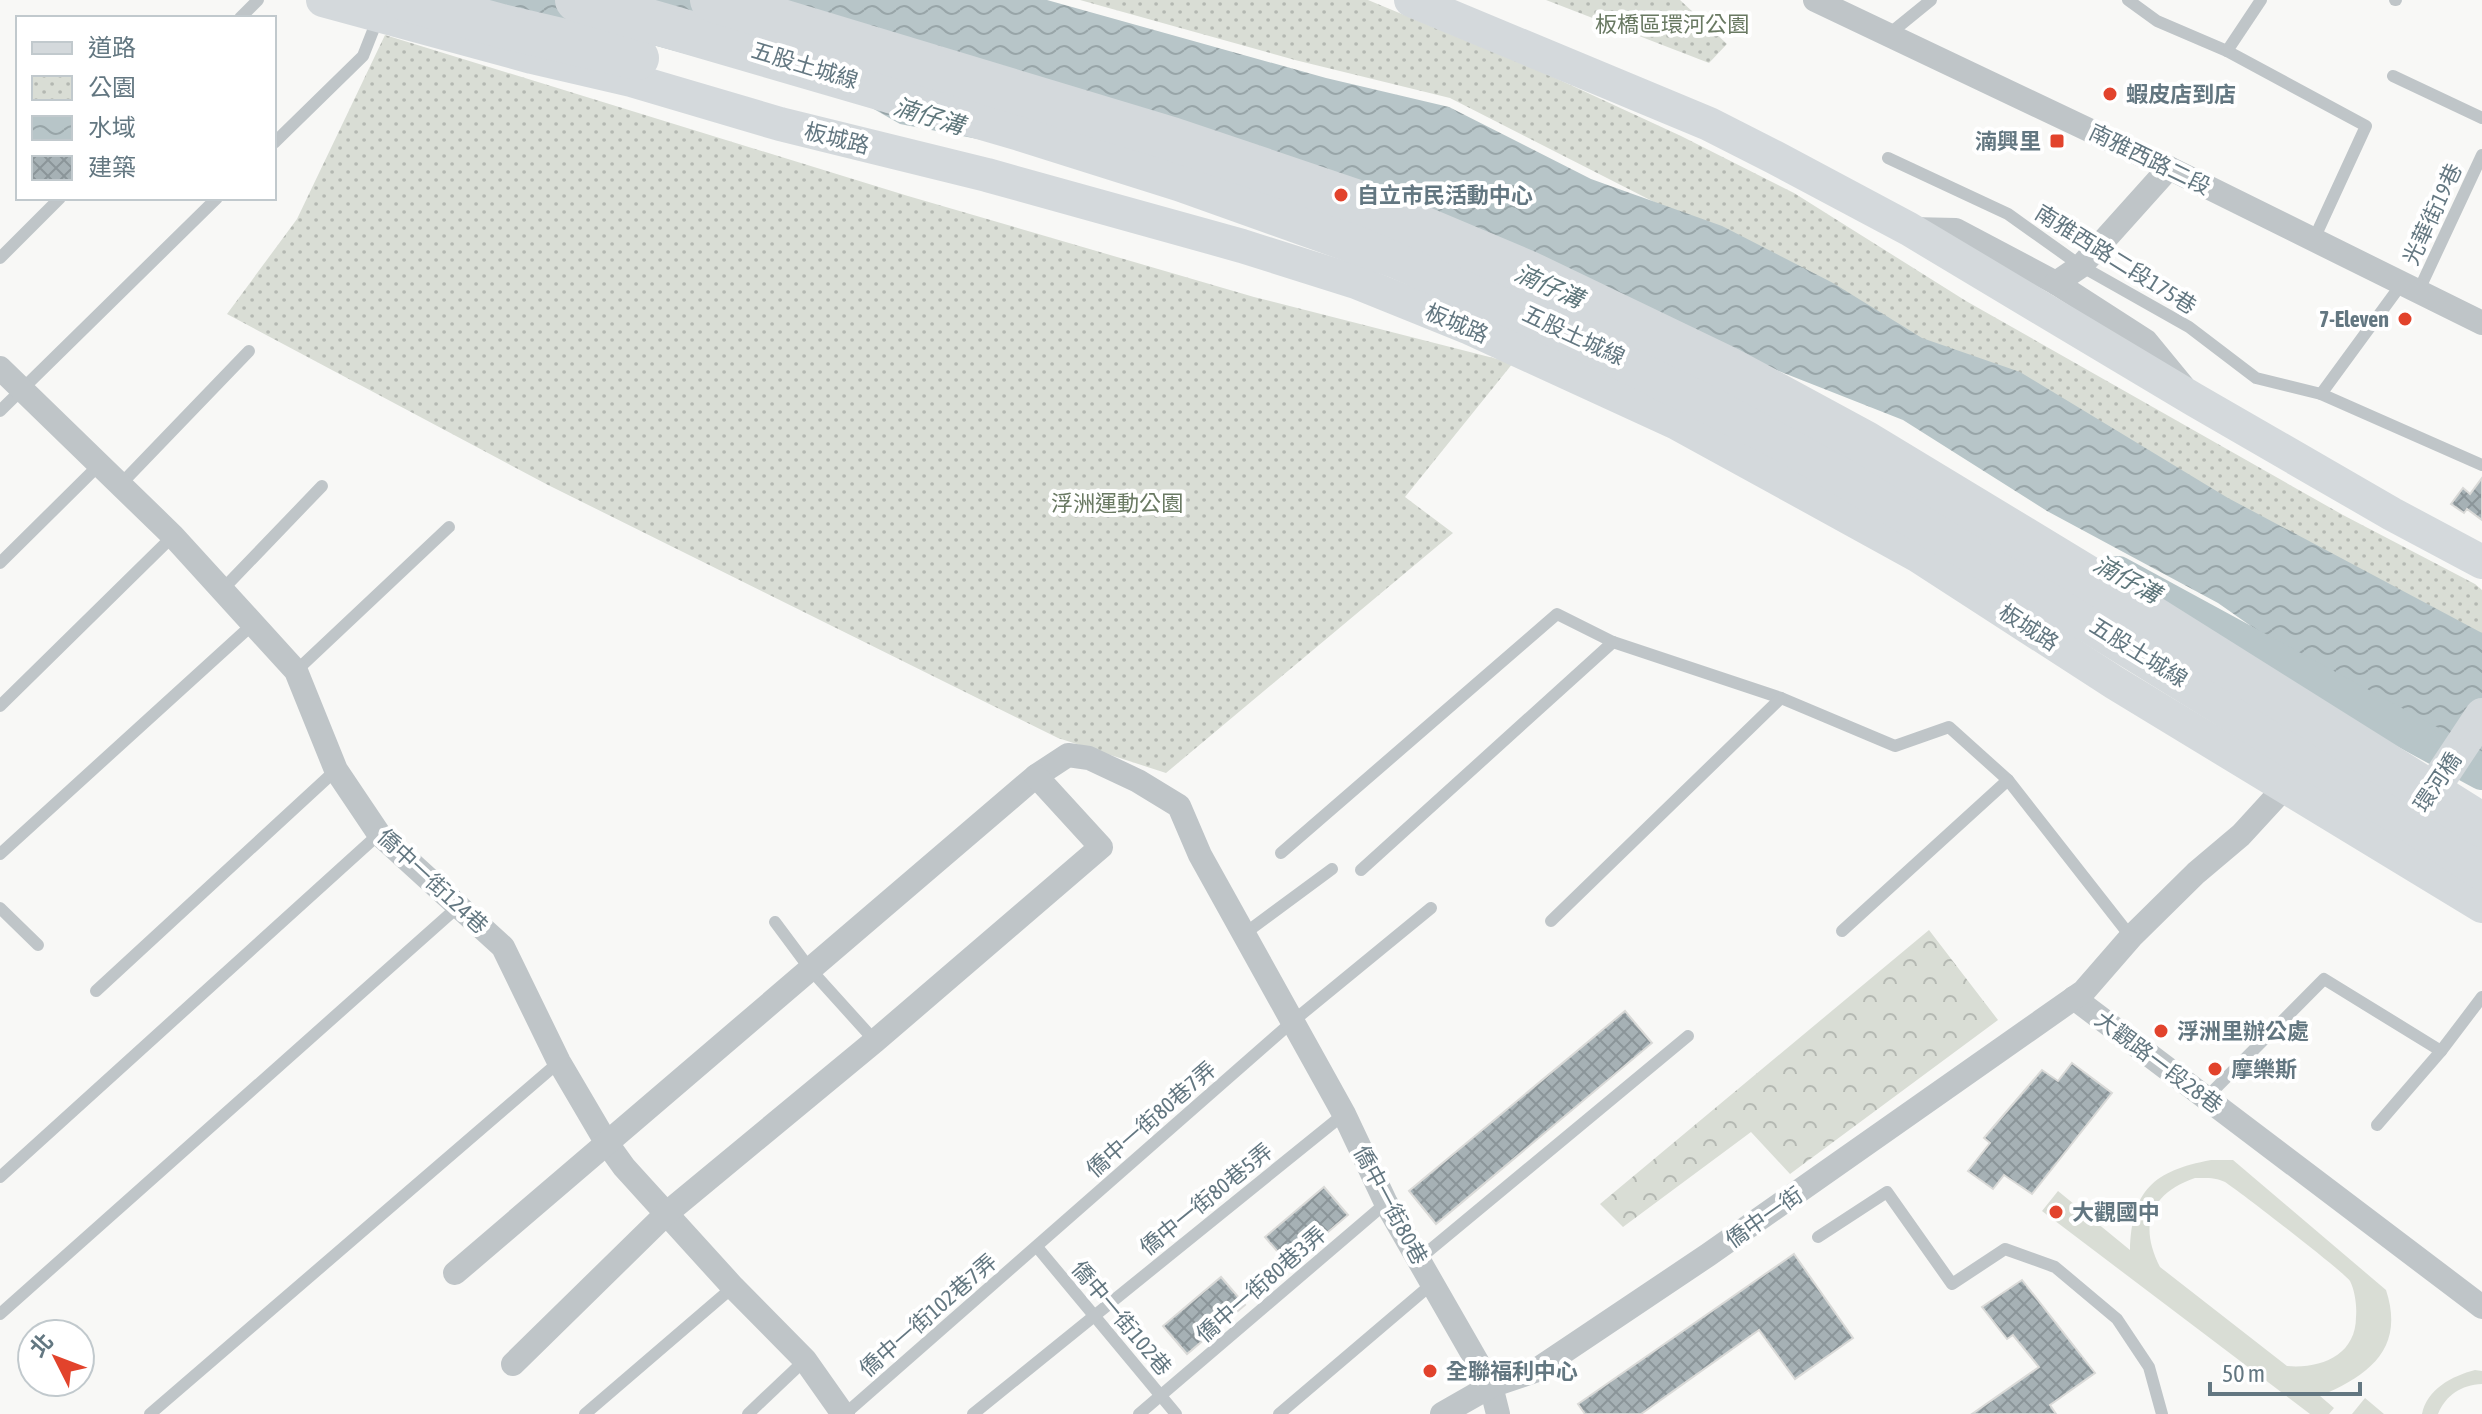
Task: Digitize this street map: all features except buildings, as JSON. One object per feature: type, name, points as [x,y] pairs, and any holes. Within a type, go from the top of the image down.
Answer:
[{"type":"highway","name":"五股土城線","points":[[577,0],[888,89],[1182,180],[1398,257],[1571,332],[1787,441],[2064,605],[2414,822],[2482,868]]},
{"type":"highway","name":"五股土城線","points":[[712,0],[1172,139],[1370,206],[1529,273],[1729,369],[1864,442],[2100,585],[2482,825]]},
{"type":"highway","points":[[394,8],[501,26],[620,59]]},
{"type":"street","points":[[323,0],[394,8]]},
{"type":"street","points":[[620,59],[628,0]]},
{"type":"street","points":[[620,59],[652,0]]},
{"type":"street","points":[[1411,0],[1709,124],[1909,229],[2193,399],[2392,514],[2482,562]]},
{"type":"street","name":"南雅西路二段","points":[[1815,0],[2169,168],[2482,323]]},
{"type":"street","name":"板城路","points":[[620,59],[780,124],[987,175],[1242,246],[1356,282],[1470,328],[1677,423],[1917,555],[2284,788],[2393,850],[2482,906]]},
{"type":"street","points":[[2056,283],[2081,266],[2169,168]]},
{"type":"street","points":[[1909,229],[1956,230],[2056,283],[2146,341],[2193,399]]},
{"type":"street","name":"僑中一街124巷","points":[[0,368],[173,536],[296,671],[336,770],[379,834],[503,947],[559,1062],[624,1167],[733,1287],[805,1360],[844,1414]]},
{"type":"street","name":"環河橋","points":[[2393,850],[2482,715]]},
{"type":"street","name":"僑中一街80巷","points":[[455,1273],[1036,776],[1068,755],[1089,758],[1138,781],[1179,806],[1200,855],[1344,1114],[1386,1203],[1491,1386],[1498,1414]]},
{"type":"street","points":[[513,1364],[667,1213],[875,1041],[1101,847],[1036,776]]},
{"type":"street","name":"大觀路一段28巷","points":[[2284,788],[2241,835],[2196,873],[2074,998],[2482,1307]]},
{"type":"street","name":"僑中一街","points":[[1442,1414],[1491,1386],[1535,1371],[1560,1355],[1720,1247],[2074,998]]},
{"type":"lane","points":[[242,16],[258,0]]},
{"type":"lane","points":[[446,0],[564,33],[620,59]]},
{"type":"lane","points":[[1888,35],[1931,0]]},
{"type":"lane","points":[[2128,0],[2157,21],[2227,51],[2366,126],[2314,239]]},
{"type":"lane","points":[[2227,51],[2261,0]]},
{"type":"lane","points":[[276,141],[363,56],[394,8]]},
{"type":"lane","points":[[2393,76],[2482,118]]},
{"type":"lane","name":"光華街19巷","points":[[2321,394],[2411,286],[2482,155]]},
{"type":"lane","name":"南雅西路二段175巷","points":[[1888,158],[2008,214],[2081,266],[2189,327],[2256,378],[2321,394],[2482,465]]},
{"type":"lane","points":[[0,258],[58,200]]},
{"type":"lane","points":[[0,411],[215,200]]},
{"type":"lane","points":[[120,485],[249,351]]},
{"type":"lane","points":[[0,563],[99,465]]},
{"type":"lane","points":[[222,590],[322,486]]},
{"type":"lane","points":[[296,671],[449,527]]},
{"type":"lane","points":[[0,706],[173,536]]},
{"type":"lane","points":[[1281,853],[1557,614],[1613,642],[1781,698],[1895,746],[1949,727],[2008,780],[2131,937]]},
{"type":"lane","points":[[0,854],[253,624]]},
{"type":"lane","points":[[1361,870],[1613,642]]},
{"type":"lane","points":[[1551,921],[1781,698]]},
{"type":"lane","points":[[96,991],[336,770]]},
{"type":"lane","points":[[1842,931],[2008,780]]},
{"type":"lane","points":[[0,1177],[379,834]]},
{"type":"lane","points":[[1244,934],[1332,869]]},
{"type":"lane","points":[[0,1314],[460,905]]},
{"type":"lane","points":[[0,908],[38,945]]},
{"type":"lane","name":"僑中一街80巷7弄","points":[[1037,1247],[1292,1022],[1431,908]]},
{"type":"lane","points":[[775,922],[810,969],[875,1041]]},
{"type":"lane","points":[[2206,1098],[2324,979],[2441,1051]]},
{"type":"lane","points":[[2377,1125],[2441,1051],[2482,997]]},
{"type":"lane","points":[[1419,1259],[1688,1036]]},
{"type":"lane","points":[[150,1414],[559,1062]]},
{"type":"lane","name":"僑中一街80巷5弄","points":[[973,1414],[1344,1114]]},
{"type":"lane","points":[[1818,1237],[1887,1192],[1952,1284],[2005,1249],[2055,1267],[2117,1319],[2149,1367],[2162,1414]]},
{"type":"lane","name":"僑中一街80巷3弄","points":[[1139,1414],[1386,1203]]},
{"type":"lane","name":"僑中一街102巷","points":[[1037,1247],[1176,1414]]},
{"type":"lane","name":"僑中一街102巷7弄","points":[[844,1414],[1037,1247]]},
{"type":"lane","points":[[1279,1414],[1433,1283]]},
{"type":"lane","points":[[585,1414],[733,1287]]},
{"type":"lane","points":[[748,1414],[805,1360]]},
{"type":"green space","points":[[1080,0],[1368,0],[1551,76],[1794,193],[1966,301],[2343,515],[2475,584],[2482,590],[2482,640],[1768,260],[1450,98],[1295,60]]},
{"type":"green space","name":"板橋區環河公園","points":[[1546,0],[1680,0],[1727,44],[1709,63]]},
{"type":"green space","name":"浮洲運動公園","points":[[385,35],[908,196],[1254,297],[1513,363],[1405,497],[1453,533],[1166,773],[1058,738],[548,485],[227,314],[297,219]]},
{"type":"green space","points":[[1929,930],[1998,1020],[1790,1174],[1751,1132],[1623,1227],[1600,1204]]},
{"type":"green space","points":[[2211,1160],[2233,1160],[2386,1290],[2391,1310],[2387,1343],[2368,1369],[2320,1396],[2334,1408],[2329,1414],[2310,1414],[2042,1211],[2058,1191],[2130,1250],[2135,1212],[2141,1198],[2160,1177]],"holes":[[[2195,1178],[2225,1182],[2350,1281],[2356,1317],[2350,1341],[2343,1350],[2324,1362],[2287,1366],[2160,1267],[2150,1237],[2153,1212],[2168,1192]]]},
{"type":"green space","points":[[2475,1370],[2482,1371],[2482,1384],[2455,1392],[2445,1401],[2438,1414],[2422,1414],[2429,1397],[2442,1385]]},
{"type":"green space","points":[[2365,1398],[2384,1414],[2352,1414]]},
{"type":"water","points":[[485,0],[1047,0],[1326,78],[1449,107],[1591,179],[1722,226],[1833,283],[1922,338],[2020,372],[2228,498],[2482,633],[2482,773],[2417,738],[2218,603],[2047,511],[1903,420],[1700,340],[1087,160],[900,124],[858,100]]},
{"type":"waterway","name":"湳仔溝","points":[[2118,574],[2482,772]]},
{"type":"place","name":"蝦皮店到店","points":[[2110,94]]},
{"type":"place","name":"湳興里","points":[[2057,141]]},
{"type":"place","name":"自立市民活動中心","points":[[1341,195]]},
{"type":"place","name":"7-Eleven","points":[[2405,319]]},
{"type":"place","name":"浮洲里辦公處","points":[[2161,1031]]},
{"type":"place","name":"摩樂斯","points":[[2215,1069]]},
{"type":"place","name":"大觀國中","points":[[2056,1212]]},
{"type":"place","name":"全聯福利中心","points":[[1430,1371]]}]
